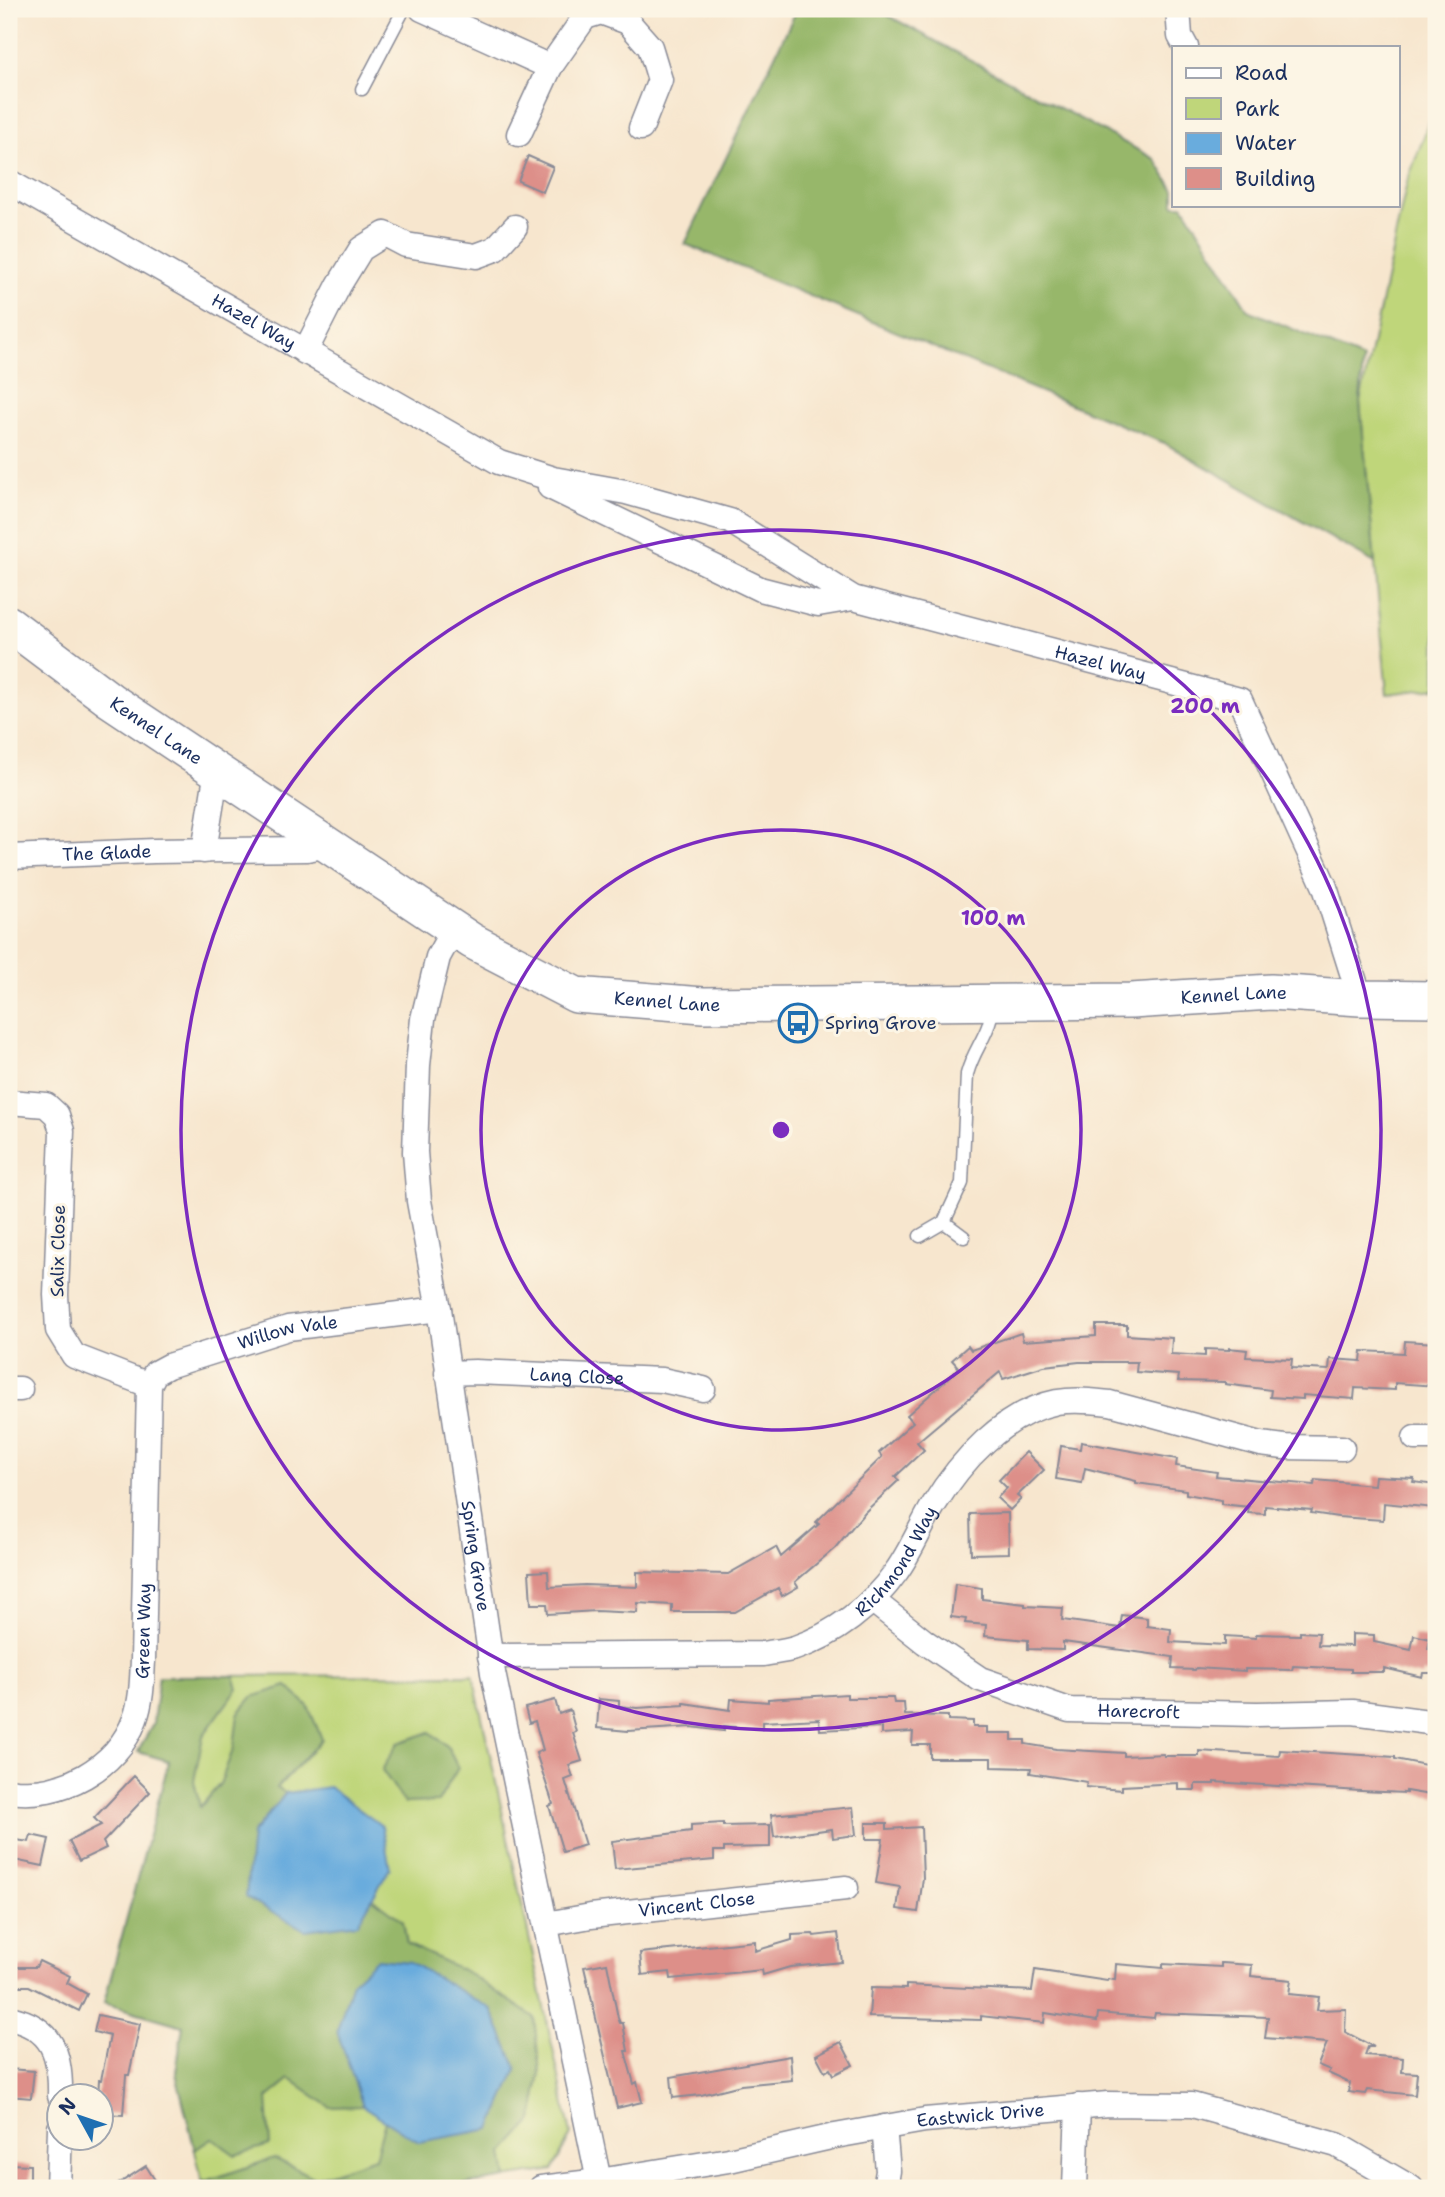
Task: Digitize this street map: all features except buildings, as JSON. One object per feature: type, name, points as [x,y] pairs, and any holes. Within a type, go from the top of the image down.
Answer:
[{"type":"street","points":[[422,9],[550,67]]},
{"type":"street","points":[[1178,9],[1180,36],[1185,46]]},
{"type":"street","points":[[519,134],[550,67],[585,17],[601,12],[628,22],[650,47],[660,80],[641,128]]},
{"type":"street","name":"Hazel Way","points":[[9,182],[499,462],[760,589],[818,604],[853,598]]},
{"type":"street","points":[[305,352],[339,285],[361,249],[385,234],[406,245],[476,256],[495,249],[515,227]]},
{"type":"street","name":"Hazel Way","points":[[499,462],[553,479],[626,492],[730,521],[853,598],[1240,701],[1325,887],[1360,998]]},
{"type":"street","name":"Kennel Lane","points":[[9,624],[110,700],[472,941],[576,995],[703,1006],[1131,1000],[1271,992],[1360,998],[1436,999]]},
{"type":"street","points":[[204,851],[216,770]]},
{"type":"street","name":"The Glade","points":[[9,857],[307,849],[330,845]]},
{"type":"street","name":"Spring Grove","points":[[454,928],[439,957],[423,1019],[418,1065],[415,1152],[419,1201],[439,1309],[501,1717],[600,2181]]},
{"type":"street","name":"Salix Close","points":[[9,1102],[46,1105],[57,1115],[62,1132],[56,1295],[58,1330],[74,1356],[149,1385]]},
{"type":"street","name":"Willow Vale","points":[[149,1385],[155,1373],[168,1366],[288,1328],[439,1309]]},
{"type":"street","name":"Lang Close","points":[[447,1373],[662,1380],[703,1390]]},
{"type":"street","name":"Green Way","points":[[9,1791],[35,1792],[54,1788],[90,1774],[117,1749],[135,1719],[141,1698],[143,1660],[149,1385]]},
{"type":"street","name":"Richmond Way","points":[[490,1656],[763,1654],[793,1649],[819,1638],[848,1620],[872,1600],[896,1573],[933,1507],[954,1476],[979,1447],[1004,1426],[1031,1410],[1058,1402],[1110,1403],[1261,1444],[1342,1448]]},
{"type":"street","name":"Harecroft","points":[[872,1600],[925,1642],[980,1679],[1069,1710],[1353,1713],[1436,1723]]},
{"type":"street","name":"Vincent Close","points":[[547,1924],[591,1916],[846,1888]]},
{"type":"street","points":[[9,2018],[29,2023],[45,2035],[57,2053],[61,2082]]},
{"type":"street","name":"Eastwick Drive","points":[[541,2188],[729,2160],[925,2120],[1108,2104],[1192,2105],[1336,2145],[1411,2188]]},
{"type":"street","points":[[1075,2188],[1079,2106]]},
{"type":"street","points":[[884,2127],[888,2171],[885,2188]]},
{"type":"street","points":[[58,2188],[59,2152]]},
{"type":"lane","points":[[362,89],[404,9]]},
{"type":"lane","points":[[920,1236],[944,1222],[962,1183],[967,1074],[971,1060],[991,1022],[993,1003]]},
{"type":"lane","points":[[944,1222],[964,1237]]},
{"type":"green space","points":[[797,9],[876,9],[1155,159],[1172,187],[1172,206],[1184,206],[1248,310],[1363,359],[1360,402],[1375,563],[1164,443],[685,244]]},
{"type":"green space","points":[[1436,104],[1436,688],[1387,694],[1360,402],[1407,182]]},
{"type":"green space","points":[[473,1675],[571,2134],[553,2170],[443,2188],[204,2188],[176,2073],[183,2026],[104,2003],[169,1761],[138,1752],[153,1724],[159,1676]]},
{"type":"green space","points":[[159,1676],[234,1676],[238,1688],[203,1736],[194,1781],[200,1807],[220,1784],[234,1747],[238,1714],[252,1697],[287,1686],[308,1706],[322,1739],[277,1788],[286,1793],[252,1834],[357,1923],[372,1898],[403,1921],[407,1944],[465,1971],[534,2017],[540,2073],[533,2120],[503,2153],[507,2178],[443,2188],[204,2188],[203,2182],[274,2158],[315,2178],[375,2158],[385,2120],[419,2142],[337,2031],[363,2106],[330,2107],[290,2079],[267,2098],[270,2145],[235,2155],[212,2138],[195,2150],[176,2073],[183,2026],[104,2003],[169,1761],[138,1752],[153,1724]]},
{"type":"green space","points":[[430,1732],[447,1746],[458,1768],[438,1802],[405,1803],[382,1770],[398,1743]]},
{"type":"water","points":[[329,1787],[382,1826],[390,1868],[358,1923],[305,1930],[246,1897],[252,1834],[286,1793]]},
{"type":"water","points":[[377,1959],[410,1962],[491,2009],[517,2069],[491,2129],[419,2142],[363,2106],[337,2031],[352,1982]]},
{"type":"place","name":"Spring Grove","points":[[798,1023]]}]
